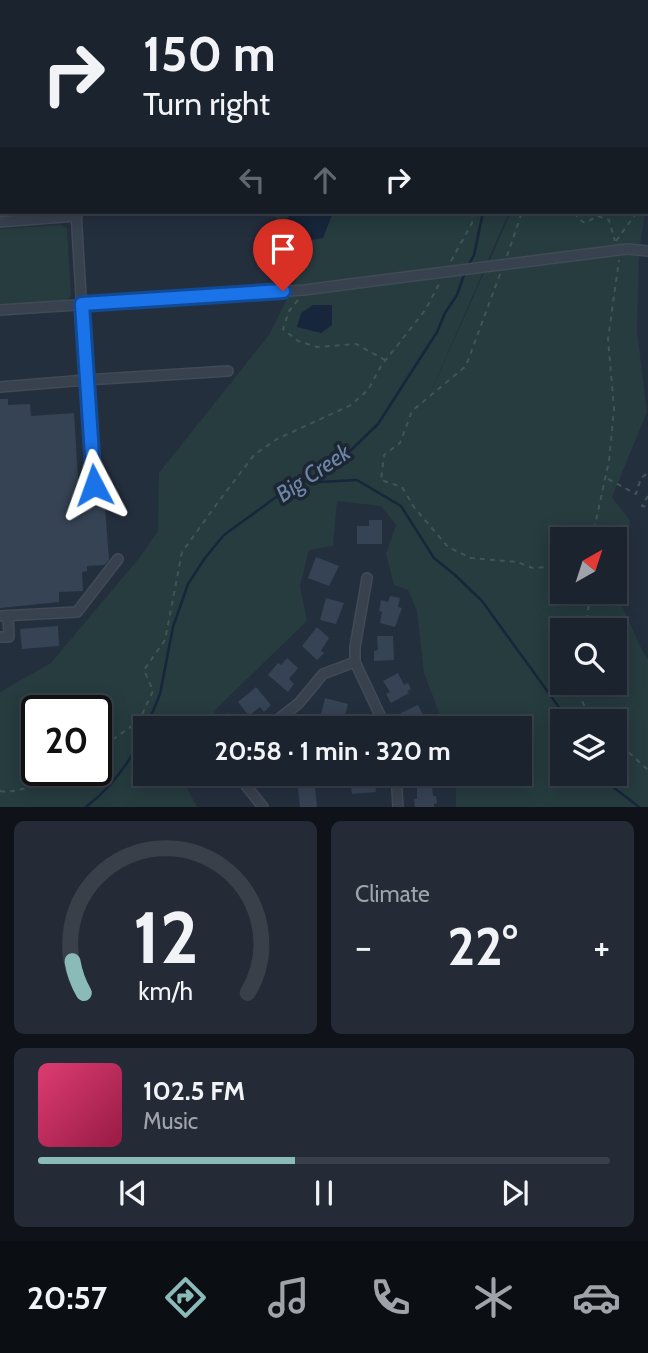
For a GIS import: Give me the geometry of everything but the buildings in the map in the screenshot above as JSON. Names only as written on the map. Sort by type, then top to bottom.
[{"type":"street","points":[[0,222],[76,214],[94,485]]},
{"type":"street","points":[[0,310],[304,290],[622,250],[648,251]]},
{"type":"street","points":[[0,387],[228,371]]},
{"type":"street","points":[[0,637],[9,637],[4,616],[77,612],[118,559]]},
{"type":"street","points":[[368,578],[355,647],[355,662],[380,716]]},
{"type":"street","points":[[282,716],[299,703],[323,674],[355,662]]},
{"type":"street","points":[[246,786],[263,807]]},
{"type":"street","points":[[397,786],[398,807]]},
{"type":"path","points":[[452,260],[472,223],[473,214]]},
{"type":"path","points":[[505,263],[521,214]]},
{"type":"path","points":[[576,214],[577,219],[585,223],[598,216],[609,220],[615,242],[636,214]]},
{"type":"path","points":[[595,527],[606,477],[614,409],[608,339],[622,250]]},
{"type":"path","points":[[112,740],[139,721],[153,691],[144,670],[165,640],[183,552],[219,501],[254,455],[277,439],[351,405],[368,390],[385,360],[426,309],[445,272]]},
{"type":"path","points":[[500,276],[466,366],[412,411],[400,443],[384,455],[381,480],[402,487],[414,507],[447,547],[471,558],[517,562],[533,568],[550,567]]},
{"type":"path","points":[[304,290],[289,310],[283,329],[298,341],[317,347],[356,344],[385,360]]},
{"type":"path","points":[[606,477],[636,494],[641,478],[648,473]]},
{"type":"path","points":[[648,496],[642,506],[648,507]]},
{"type":"path","points":[[627,750],[648,769]]},
{"type":"path","points":[[0,791],[36,786]]},
{"type":"green space","points":[[272,214],[292,214],[288,218],[323,237],[332,214],[508,214],[423,410],[510,214],[645,214],[639,252],[637,331],[647,412],[612,497],[630,521],[627,541],[627,527],[550,527],[550,604],[621,604],[648,659],[648,807],[456,807],[456,786],[532,786],[532,716],[440,716],[424,673],[417,611],[408,590],[394,585],[386,554],[396,525],[381,506],[337,501],[333,546],[309,550],[300,586],[307,621],[216,709],[213,716],[133,716],[133,786],[186,786],[197,807],[0,807],[0,692],[51,663],[140,557],[158,531],[159,473],[269,335],[310,251]]},
{"type":"green space","points":[[60,225],[67,228],[71,295],[67,301],[0,306],[0,229]]},
{"type":"water","points":[[292,214],[332,214],[323,238],[311,240],[292,227],[287,218]]},
{"type":"water","points":[[313,305],[332,305],[332,325],[321,333],[297,327],[301,313]]},
{"type":"waterway","name":"Big Creek","points":[[468,266],[474,255],[483,214]]},
{"type":"waterway","name":"Big Creek","points":[[151,716],[160,694],[173,627],[188,584],[205,558],[224,535],[294,484],[311,479],[328,464],[348,453],[378,424],[437,332],[457,295],[465,272]]},
{"type":"waterway","points":[[312,480],[357,480],[401,506],[434,558],[482,601],[560,709]]},
{"type":"waterway","name":"Big Creek","points":[[86,807],[121,772],[133,753]]},
{"type":"waterway","points":[[612,786],[639,807]]},
{"type":"route","points":[[94,485],[82,304],[283,291]]}]
